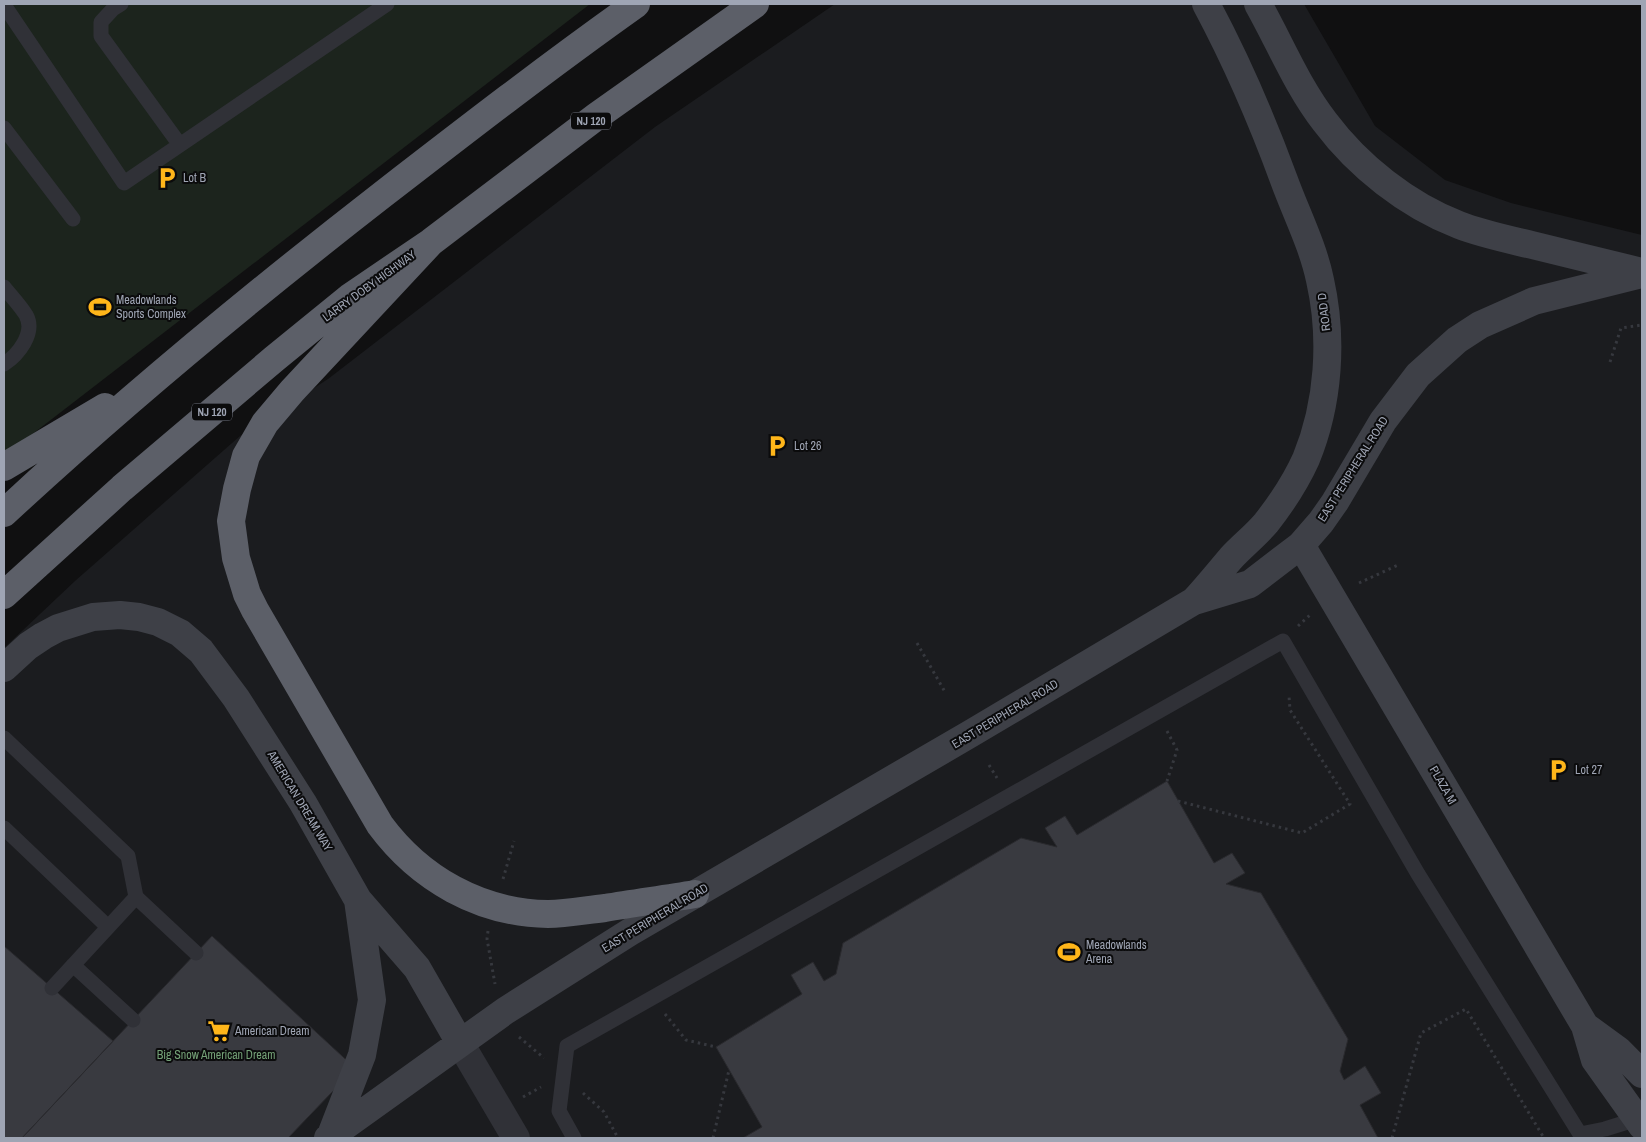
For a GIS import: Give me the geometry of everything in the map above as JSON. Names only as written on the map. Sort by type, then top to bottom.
[{"type":"highway","points":[[600,30],[625,4]]},
{"type":"highway","points":[[4,513],[168,369],[324,241],[481,118],[636,4]]},
{"type":"highway","name":"LARRY DOBY HIGHWAY","points":[[4,595],[122,488],[350,297],[431,242],[597,116],[754,4]]},
{"type":"highway","points":[[431,242],[277,408],[254,441],[241,472],[233,505],[232,521],[236,558],[247,594],[265,629],[380,825],[403,853],[430,876],[461,895],[513,911],[528,913],[566,913],[695,894]]},
{"type":"highway","points":[[4,467],[168,369]]},
{"type":"street","name":"ROAD D","points":[[1194,601],[1232,557],[1265,523],[1293,483],[1305,460],[1313,438],[1320,411],[1327,360],[1325,306],[1320,278],[1309,245],[1276,157],[1242,76],[1206,4]]},
{"type":"street","points":[[1258,4],[1297,80],[1326,123],[1361,161],[1402,194],[1458,225],[1642,273]]},
{"type":"street","name":"EAST PERIPHERAL ROAD","points":[[330,1137],[460,1043],[572,967],[1194,601],[1250,584],[1301,545],[1321,522],[1397,401],[1418,375],[1457,340],[1480,325],[1534,300],[1562,295],[1642,273]]},
{"type":"street","name":"PLAZA M","points":[[1301,545],[1585,1026],[1595,1060],[1640,1123]]},
{"type":"street","name":"AMERICAN DREAM WAY","points":[[4,668],[28,646],[43,636],[58,628],[92,617],[120,615],[140,617],[158,622],[180,633],[200,651],[236,698],[303,803],[358,900],[417,968],[516,1138]]},
{"type":"street","points":[[330,1137],[362,1054],[372,1000],[358,900]]},
{"type":"street","name":"PLAZA M","points":[[1585,1026],[1630,1054],[1642,1074]]},
{"type":"lane","points":[[121,4],[113,9],[101,22],[101,36],[180,144]]},
{"type":"lane","points":[[4,5],[124,183],[387,4]]},
{"type":"lane","points":[[4,128],[73,219]]},
{"type":"lane","points":[[4,287],[27,317],[29,332],[23,345],[4,364]]},
{"type":"lane","points":[[574,1138],[559,1111],[567,1046],[1283,640],[1418,874],[1577,1136],[1640,1123]]},
{"type":"lane","points":[[4,738],[128,856],[136,898],[196,953]]},
{"type":"lane","points":[[4,828],[108,927]]},
{"type":"lane","points":[[52,988],[136,898]]},
{"type":"lane","points":[[73,965],[133,1020]]},
{"type":"path","points":[[1610,362],[1620,328],[1642,325]]},
{"type":"path","points":[[1359,583],[1398,565]]},
{"type":"path","points":[[1283,640],[1316,609]]},
{"type":"path","points":[[917,644],[945,692]]},
{"type":"path","points":[[1178,801],[1302,833],[1350,804],[1290,710],[1288,690]]},
{"type":"path","points":[[1167,781],[1177,750]]},
{"type":"path","points":[[502,883],[514,841]]},
{"type":"path","points":[[488,930],[487,939],[495,987]]},
{"type":"path","points":[[652,998],[686,1040],[716,1048]]},
{"type":"path","points":[[1392,1138],[1421,1033],[1466,1009],[1544,1138]]},
{"type":"path","points":[[519,1037],[563,1075]]},
{"type":"path","points":[[713,1138],[729,1070]]},
{"type":"shaded area","name":"Meadowlands Sports Complex","points":[[4,4],[590,4],[4,456]]},
{"type":"shaded area","points":[[835,4],[1304,4],[1375,126],[1445,180],[1511,203],[1642,235],[1642,1138],[4,1138],[4,648],[75,581],[240,436],[328,379],[655,127]]},
{"type":"building","name":"Meadowlands Arena","points":[[1167,781],[1214,863],[1232,853],[1245,873],[1226,884],[1261,893],[1348,1039],[1340,1071],[1344,1080],[1365,1066],[1381,1093],[1360,1105],[1378,1138],[743,1138],[762,1127],[716,1047],[802,994],[791,975],[813,962],[824,981],[836,974],[843,943],[1021,838],[1057,847],[1045,828],[1065,816],[1077,835]]},
{"type":"building","name":"Big Snow American Dream","points":[[212,936],[355,1068],[288,1138],[22,1138]]},
{"type":"building","points":[[4,946],[113,1041],[22,1138],[4,1138]]},
{"type":"place","name":"Lot B","points":[[167,178]]},
{"type":"place","name":"Meadowlands Sports Complex","points":[[100,307]]},
{"type":"place","name":"Lot 26","points":[[777,446]]},
{"type":"place","name":"Lot 27","points":[[1558,770]]},
{"type":"place","name":"Meadowlands Arena","points":[[1069,952]]},
{"type":"place","name":"American Dream","points":[[219,1031]]}]
